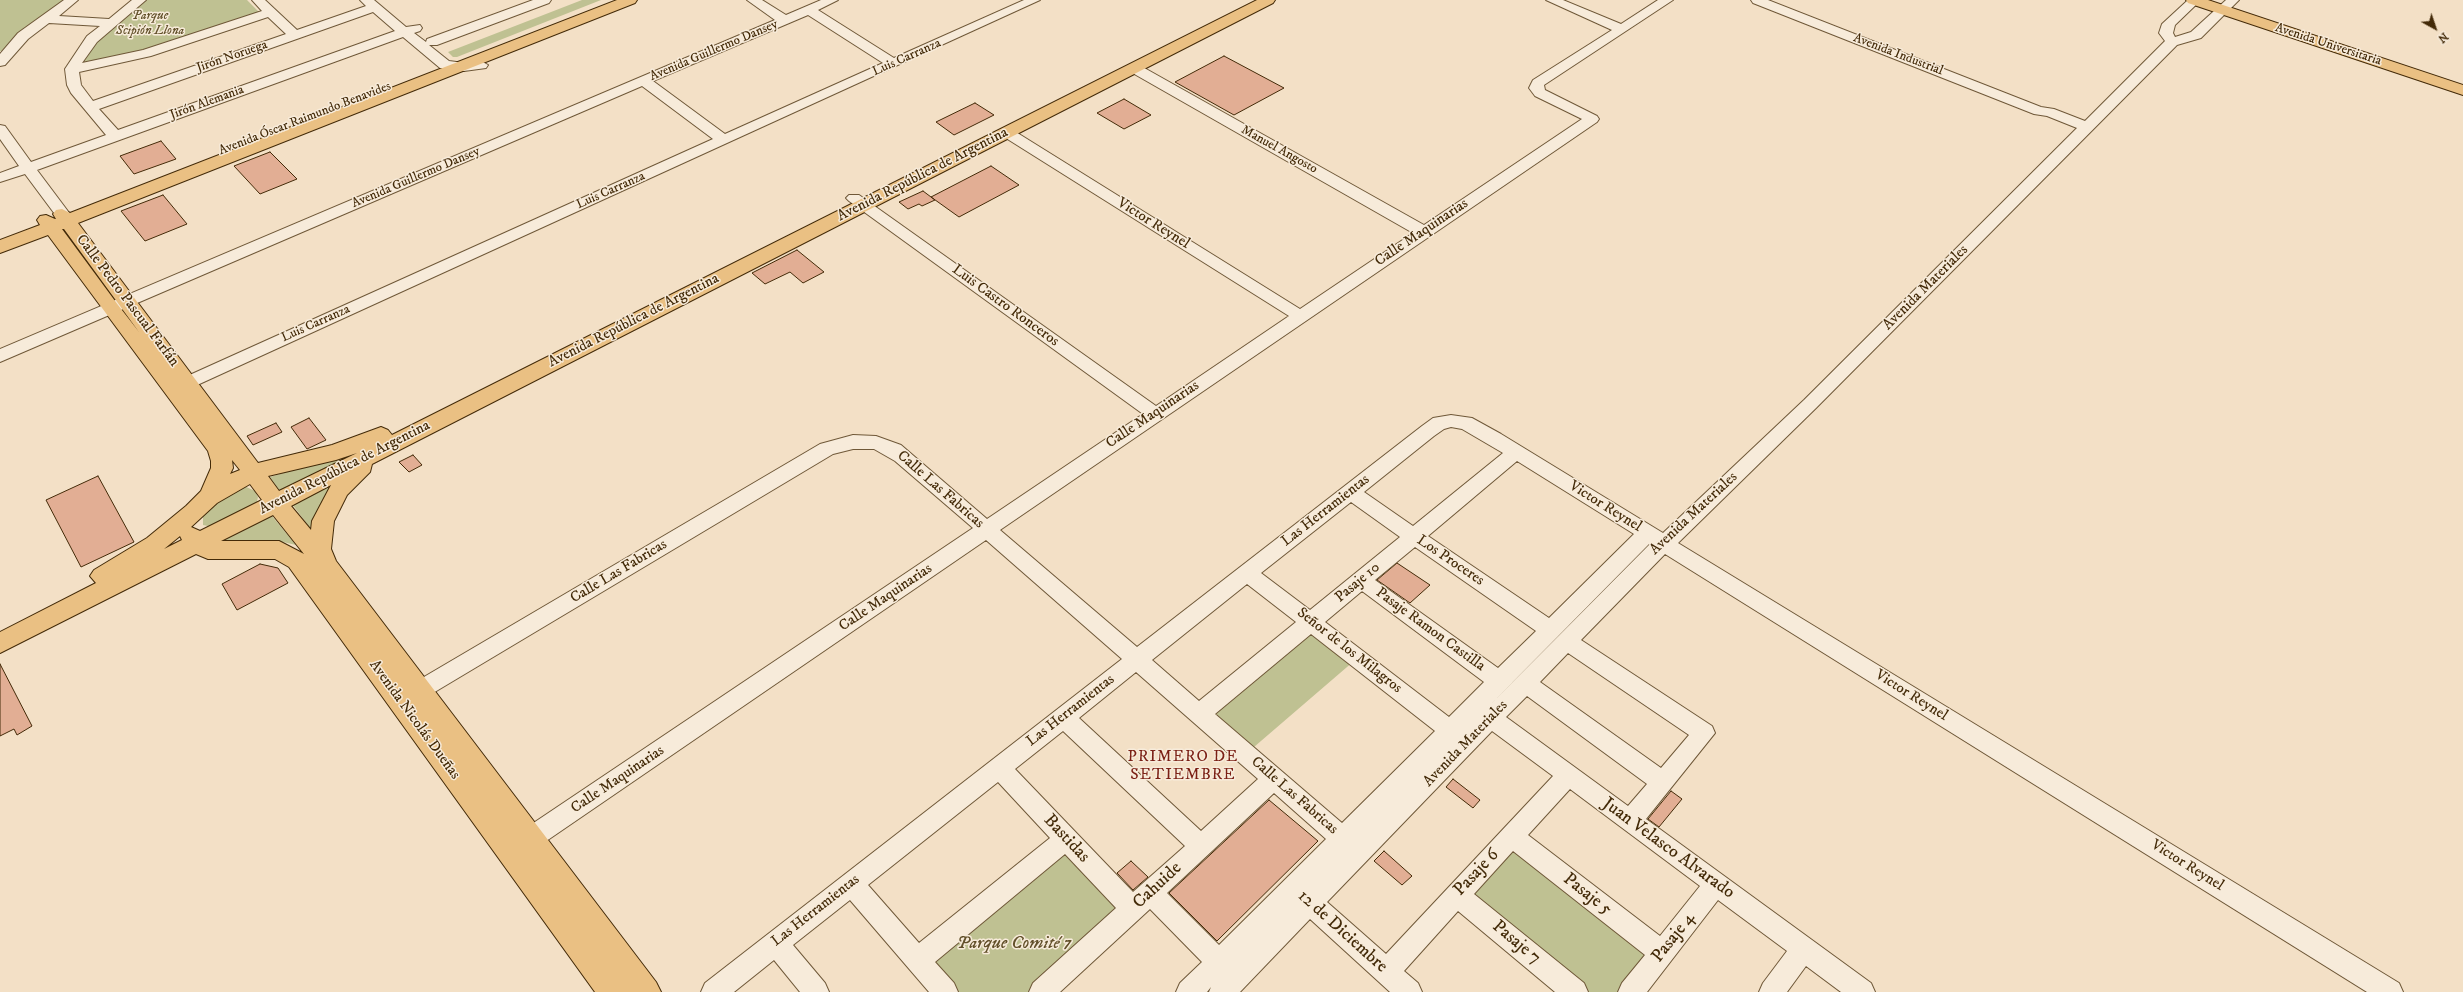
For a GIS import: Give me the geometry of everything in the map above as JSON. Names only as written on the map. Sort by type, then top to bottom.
[{"type":"main road","name":"Avenida Óscar Raimundo Benavides","points":[[0,248],[57,221],[610,0]]},
{"type":"main road","name":"Avenida Óscar Raimundo Benavides","points":[[453,64],[630,0]]},
{"type":"main road","name":"Avenida Óscar Raimundo Benavides","points":[[0,238],[150,195],[647,0]]},
{"type":"main road","name":"Avenida República de Argentina","points":[[0,643],[387,447],[1250,0]]},
{"type":"main road","name":"Avenida República de Argentina","points":[[0,628],[112,570],[155,544],[232,482],[255,472],[323,456],[371,440],[1006,132],[1268,0]]},
{"type":"main road","name":"Avenida Universitaria","points":[[2194,0],[2225,3],[2463,90]]},
{"type":"main road","name":"Avenida Universitaria","points":[[2365,53],[2463,82]]},
{"type":"main road","name":"Calle Pedro Pascual Farfán","points":[[57,221],[119,306],[218,450],[222,461],[222,468],[202,505]]},
{"type":"main road","name":"Calle Pedro Pascual Farfán","points":[[119,306],[189,382],[255,472]]},
{"type":"main road","points":[[325,564],[320,549],[320,535],[329,506],[353,474],[387,447]]},
{"type":"main road","name":"Avenida Nicolás Dueñas","points":[[255,472],[276,503],[325,564],[531,838],[584,932],[612,992]]},
{"type":"main road","points":[[196,544],[190,530],[202,505]]},
{"type":"main road","name":"Avenida Nicolás Dueñas","points":[[196,544],[201,548],[216,552],[264,548],[279,550],[297,561],[584,932],[646,992]]},
{"type":"street","points":[[3,56],[23,36],[72,0]]},
{"type":"street","points":[[115,136],[74,85],[72,69],[83,49],[110,23],[140,0]]},
{"type":"street","points":[[258,0],[295,35]]},
{"type":"street","points":[[432,42],[545,0]]},
{"type":"street","points":[[753,0],[785,20]]},
{"type":"street","name":"Avenida Guillermo Dansey","points":[[0,356],[832,0]]},
{"type":"street","name":"Luis Carranza","points":[[189,382],[1034,0]]},
{"type":"street","points":[[1552,0],[1621,29]]},
{"type":"street","name":"Calle Maquinarias","points":[[531,838],[1592,119],[1548,98],[1536,88],[1544,78],[1667,0]]},
{"type":"street","name":"Avenida Industrial","points":[[1757,0],[2039,111],[2045,116],[2085,129]]},
{"type":"street","points":[[2172,42],[2166,32],[2169,24],[2194,0]]},
{"type":"street","points":[[374,2],[453,64],[481,65]]},
{"type":"street","name":"Jirón Noruega","points":[[90,106],[295,35],[374,2]]},
{"type":"street","name":"Avenida Materiales","points":[[1189,992],[1219,962],[1301,895],[1483,712],[1499,681],[1559,635],[1655,538],[1810,404],[2172,42],[2196,35],[2225,3]]},
{"type":"street","points":[[809,10],[893,64]]},
{"type":"street","points":[[72,69],[146,53],[270,12]]},
{"type":"street","points":[[45,19],[110,23]]},
{"type":"street","points":[[410,30],[432,42],[453,64]]},
{"type":"street","name":"Jirón Alemania","points":[[0,178],[410,30]]},
{"type":"street","name":"Manuel Angosto","points":[[1134,68],[1424,232]]},
{"type":"street","points":[[644,81],[723,140]]},
{"type":"street","name":"Victor Reynel","points":[[1006,132],[1300,316]]},
{"type":"street","name":"Calle Pedro Pascual Farfán","points":[[2,135],[28,168],[57,221]]},
{"type":"street","name":"Luis Castro Ronceros","points":[[859,202],[1155,414]]},
{"type":"street","name":"Victor Reynel","points":[[1428,431],[1439,423],[1452,420],[1466,422],[2390,992]]},
{"type":"street","name":"Las Herramientas","points":[[714,992],[1428,431]]},
{"type":"street","name":"Calle Las Fabricas","points":[[420,690],[815,456],[840,444],[870,442],[894,450],[1342,838]]},
{"type":"street","name":"Pasaje 10","points":[[1199,714],[1516,452]]},
{"type":"street","name":"Los Proceres","points":[[1350,492],[1413,537],[1704,733],[1662,782]]},
{"type":"street","name":"Señor de los Milagros","points":[[1247,573],[1450,730]]},
{"type":"street","name":"Pasaje Ramon Castilla","points":[[1362,580],[1499,681]]},
{"type":"street","name":"Avenida Materiales","points":[[1222,992],[1301,895],[1342,838],[1450,730],[1483,712],[1526,683],[1559,635]]},
{"type":"street","points":[[1526,683],[1662,782],[1630,821]]},
{"type":"street","name":"Juan Velasco Alvarado","points":[[1483,712],[1862,992]]},
{"type":"street","points":[[1063,717],[1201,846]]},
{"type":"street","name":"Bastidas","points":[[1000,767],[1066,839],[1219,962]]},
{"type":"street","name":"Pasaje 6","points":[[1386,972],[1568,775]]},
{"type":"street","name":"Cahuide","points":[[1042,992],[1274,779]]},
{"type":"street","name":"Pasaje 5","points":[[1512,836],[1662,953]]},
{"type":"street","points":[[918,960],[1066,839]]},
{"type":"street","points":[[852,884],[945,992]]},
{"type":"street","name":"Pasaje 4","points":[[1631,992],[1716,884]]},
{"type":"street","name":"12 de Diciembre","points":[[1301,895],[1409,992]]},
{"type":"street","name":"Pasaje 7","points":[[1457,895],[1575,992]]},
{"type":"street","points":[[776,943],[816,992]]},
{"type":"street","points":[[1772,992],[1803,949]]},
{"type":"green space","points":[[0,0],[65,0],[3,51],[0,51]]},
{"type":"green space","name":"Parque Scipión Llona","points":[[143,0],[247,0],[259,12],[130,54],[78,66],[86,49]]},
{"type":"green space","points":[[582,0],[601,0],[457,57],[453,57],[448,52]]},
{"type":"green space","points":[[376,447],[282,494],[270,477],[365,448]]},
{"type":"green space","points":[[354,470],[316,515],[310,528],[292,504]]},
{"type":"green space","points":[[242,485],[255,491],[258,497],[256,506],[218,528],[203,525],[203,515],[209,508]]},
{"type":"green space","points":[[272,516],[296,545],[283,542],[213,546]]},
{"type":"green space","points":[[1311,627],[1354,661],[1254,747],[1210,709]]},
{"type":"green space","points":[[1512,841],[1657,953],[1626,992],[1578,992],[1463,895]]},
{"type":"green space","name":"Parque Comité 7","points":[[1063,847],[1122,906],[1029,992],[942,992],[918,965]]},
{"type":"building","points":[[1224,56],[1284,88],[1234,115],[1175,82]]},
{"type":"building","points":[[1124,99],[1151,115],[1124,129],[1097,113]]},
{"type":"building","points":[[975,103],[994,115],[954,135],[936,122]]},
{"type":"building","points":[[161,141],[176,159],[134,174],[120,156]]},
{"type":"building","points":[[270,152],[297,179],[260,194],[234,166]]},
{"type":"building","points":[[991,166],[1019,185],[959,217],[931,197]]},
{"type":"building","points":[[923,191],[935,200],[922,206],[919,204],[908,209],[899,202]]},
{"type":"building","points":[[163,195],[187,224],[145,241],[121,211]]},
{"type":"building","points":[[797,250],[824,272],[803,283],[790,272],[765,284],[752,273]]},
{"type":"building","points":[[309,418],[326,440],[307,449],[291,427]]},
{"type":"building","points":[[276,423],[282,432],[253,445],[247,436]]},
{"type":"building","points":[[413,455],[422,465],[409,472],[399,462]]},
{"type":"building","points":[[98,476],[134,542],[81,567],[46,500]]},
{"type":"building","points":[[1397,563],[1430,585],[1410,603],[1377,580]]},
{"type":"building","points":[[260,564],[278,568],[288,583],[237,610],[222,584]]},
{"type":"building","points":[[0,664],[32,726],[17,735],[14,729],[0,736]]},
{"type":"building","points":[[1453,779],[1480,800],[1473,808],[1446,787]]},
{"type":"building","points":[[1671,791],[1682,799],[1659,827],[1648,819]]},
{"type":"building","points":[[1269,800],[1318,841],[1217,941],[1169,893]]},
{"type":"building","points":[[1384,851],[1412,876],[1402,885],[1374,861]]},
{"type":"building","points":[[1131,861],[1148,877],[1133,890],[1117,873]]},
{"type":"district","name":"PRIMERO DE SETIEMBRE","points":[[1183,767]]}]
